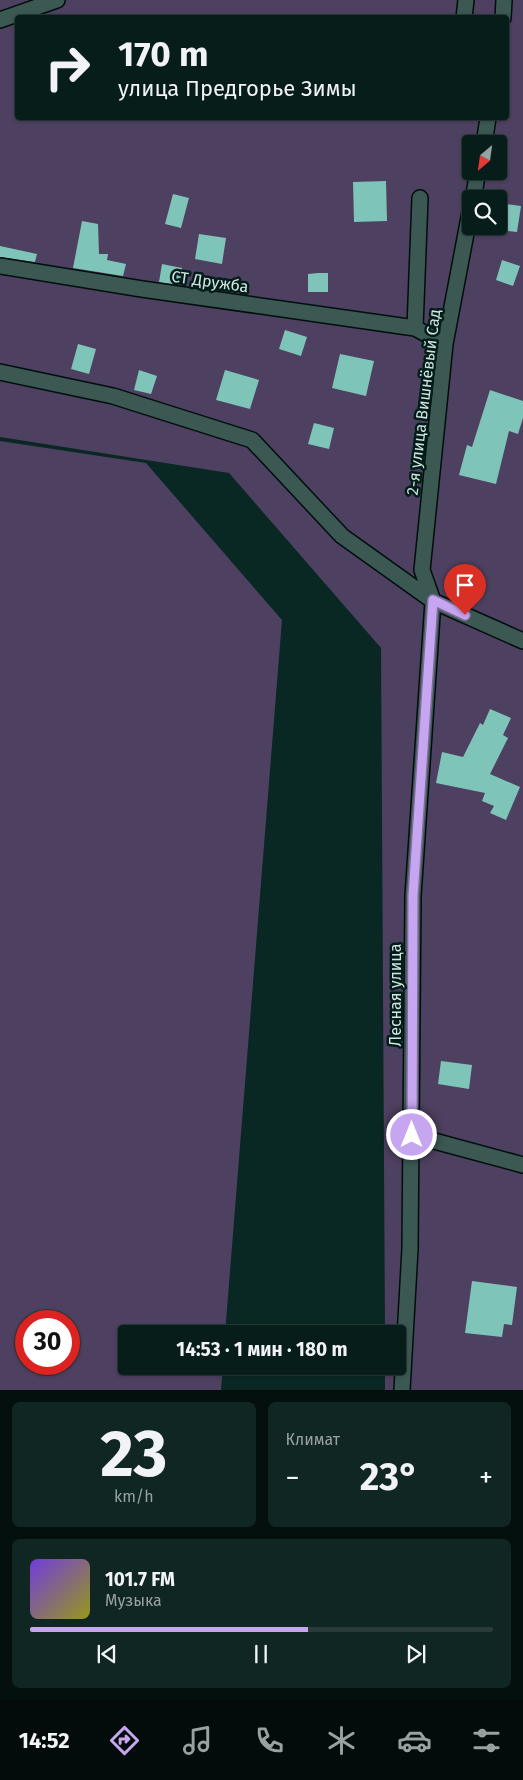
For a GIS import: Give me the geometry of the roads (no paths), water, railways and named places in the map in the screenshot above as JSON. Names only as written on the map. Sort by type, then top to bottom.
[{"type":"street","points":[[0,20],[57,0]]},
{"type":"street","points":[[464,15],[466,0]]},
{"type":"street","points":[[503,15],[504,0]]},
{"type":"street","points":[[485,135],[488,120]]},
{"type":"street","points":[[414,328],[420,198]]},
{"type":"street","name":"2-я улица Вишнёвый Сад","points":[[433,600],[422,570],[445,344],[466,235]]},
{"type":"street","name":"СТ Дружба","points":[[0,266],[414,328],[445,344]]},
{"type":"street","points":[[0,372],[113,396],[252,440],[342,536],[433,600],[523,641]]},
{"type":"street","name":"Лесная улица","points":[[402,1390],[410,1250],[413,896],[433,600]]},
{"type":"street","points":[[412,1135],[523,1165]]}]
